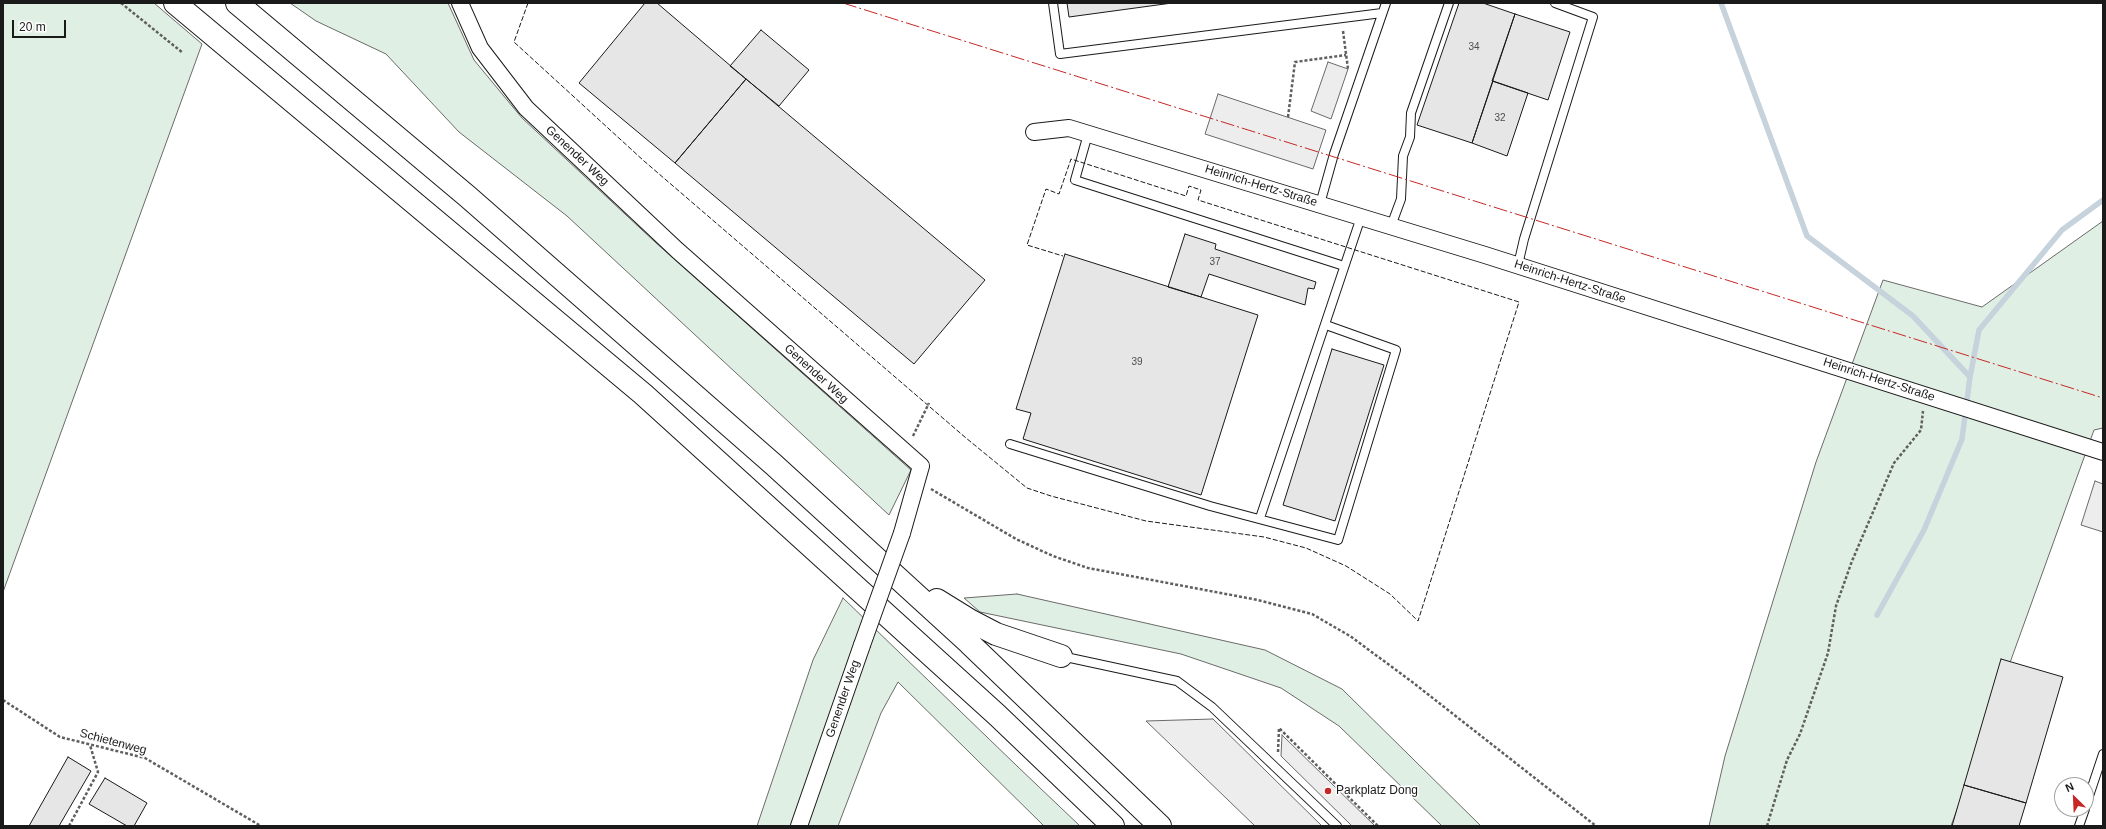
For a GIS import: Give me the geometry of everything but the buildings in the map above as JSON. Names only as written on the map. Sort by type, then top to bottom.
[{"type":"highway","points":[[176,3],[643,394],[997,715],[1113,826]]},
{"type":"highway","points":[[237,3],[408,144],[621,329],[969,643],[1160,826]]},
{"type":"highway","points":[[891,572],[970,621],[996,634],[1061,656]]},
{"type":"street","name":"Genender Weg","points":[[460,3],[480,48],[526,108],[677,250],[921,466],[902,533],[799,826]]},
{"type":"street","name":"Heinrich-Hertz-Straße","points":[[1034,132],[1069,128],[1518,265],[2103,452]]},
{"type":"lane","points":[[1053,3],[1060,54],[1382,13]]},
{"type":"lane","points":[[1320,204],[1334,154],[1386,3]]},
{"type":"lane","points":[[1391,226],[1401,199],[1403,156],[1410,137],[1411,113],[1450,3]]},
{"type":"lane","points":[[1518,265],[1524,239],[1593,17],[1555,3]]},
{"type":"lane","points":[[1088,134],[1076,180],[1344,266]]},
{"type":"lane","points":[[1260,518],[1361,217]]},
{"type":"lane","points":[[1010,444],[1210,506],[1260,518],[1338,540],[1396,350],[1326,325]]},
{"type":"lane","points":[[1061,656],[1177,681],[1212,707],[1337,826]]},
{"type":"lane","points":[[2094,782],[2103,754]]},
{"type":"path","points":[[121,3],[183,53]]},
{"type":"path","points":[[1341,19],[1348,68]]},
{"type":"path","points":[[1288,117],[1295,62],[1346,55]]},
{"type":"path","points":[[1767,826],[1787,760],[1800,734],[1828,654],[1836,606],[1852,561],[1894,463],[1921,430],[1923,411],[1936,398]]},
{"type":"path","points":[[905,452],[929,403]]},
{"type":"path","points":[[917,481],[1016,539],[1053,556],[1081,565],[1175,586],[1258,600],[1312,614],[1350,636],[1411,681],[1596,826]]},
{"type":"path","name":"Schietenweg","points":[[3,700],[60,737],[145,758],[261,826]]},
{"type":"path","points":[[1271,763],[1278,753],[1279,728],[1378,826]]},
{"type":"path","points":[[69,826],[98,772],[90,744]]},
{"type":"green space","points":[[3,3],[154,3],[202,44],[3,592]]},
{"type":"green space","points":[[290,3],[448,3],[474,60],[522,118],[655,242],[911,470],[889,515],[567,216],[459,132],[386,54],[316,21]]},
{"type":"green space","points":[[2103,221],[2103,428],[2094,430],[1951,826],[1709,826],[1725,756],[1816,462],[1883,280],[1982,307]]},
{"type":"green space","points":[[1017,594],[1265,650],[1342,689],[1481,826],[1442,826],[1339,726],[1281,688],[1181,654],[980,612],[964,598]]},
{"type":"green space","points":[[843,598],[1080,826],[1044,826],[898,682],[881,713],[838,826],[757,826],[813,660]]},
{"type":"shaded area","points":[[1328,62],[1348,69],[1331,119],[1311,111]]},
{"type":"shaded area","points":[[1218,94],[1326,130],[1313,169],[1205,134]]},
{"type":"shaded area","points":[[2095,481],[2103,484],[2103,532],[2081,525]]},
{"type":"shaded area","points":[[1213,719],[1322,826],[1255,826],[1146,721]]},
{"type":"shaded area","name":"Parkplatz Dong","points":[[1282,735],[1375,826],[1352,826],[1281,756]]},
{"type":"waterway","points":[[1721,3],[1807,236],[1913,316],[1970,377]]},
{"type":"waterway","points":[[1877,615],[1924,530],[1962,439],[1970,377],[1979,330],[2062,230],[2103,200]]},
{"type":"fence","points":[[528,3],[514,42],[644,161],[966,438],[1027,488],[1051,496],[1146,521],[1264,537],[1306,548],[1346,566],[1390,594],[1418,621],[1519,302],[1198,200],[1201,190],[1189,186],[1186,196],[1071,159],[1059,194],[1046,189],[1027,245],[1063,256]]},
{"type":"power","points":[[843,3],[2103,398]]},
{"type":"place","name":"Parkplatz Dong","points":[[1328,791]]}]
